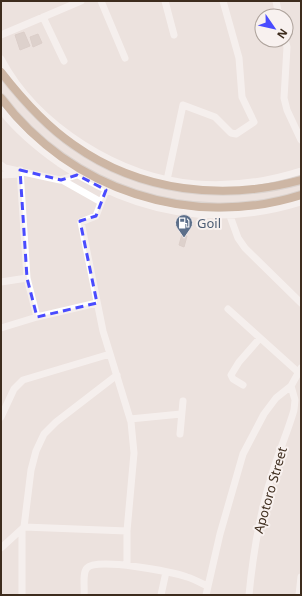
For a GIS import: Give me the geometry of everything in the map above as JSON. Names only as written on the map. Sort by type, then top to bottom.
[{"type":"main road","points":[[1,72],[42,119],[73,145],[96,159],[134,176],[166,184],[206,191],[258,190],[301,180]]},
{"type":"main road","points":[[1,98],[26,127],[47,146],[77,167],[106,184],[141,197],[189,206],[223,207],[250,206],[285,200],[301,195]]},
{"type":"street","points":[[1,35],[81,1]]},
{"type":"street","points":[[101,1],[124,58]]},
{"type":"street","points":[[165,1],[174,35]]},
{"type":"street","points":[[167,180],[183,105],[214,117],[231,133],[236,134],[254,122],[242,97],[239,58],[223,1]]},
{"type":"street","points":[[43,17],[64,61]]},
{"type":"street","points":[[287,48],[284,98],[287,110],[301,140]]},
{"type":"street","points":[[1,59],[16,83],[39,109],[68,136],[114,162],[167,180],[196,184],[231,185],[259,182],[301,171]]},
{"type":"street","points":[[1,110],[29,140],[77,175],[121,197],[156,208],[196,215],[230,216],[264,211],[301,202]]},
{"type":"street","points":[[1,165],[5,168],[20,172],[62,180],[101,202]]},
{"type":"street","points":[[1,174],[20,172]]},
{"type":"street","points":[[20,172],[27,278],[37,317]]},
{"type":"street","points":[[62,180],[77,175]]},
{"type":"street","points":[[106,190],[96,216],[81,222],[97,304],[110,354],[130,419],[134,453],[127,531],[127,565]]},
{"type":"street","points":[[230,216],[238,238],[245,248],[301,303]]},
{"type":"street","points":[[1,282],[27,278]]},
{"type":"street","points":[[1,328],[37,317],[97,304]]},
{"type":"street","points":[[206,595],[224,520],[246,447],[256,427],[271,404],[283,391],[291,386],[300,370],[260,338],[228,309]]},
{"type":"street","points":[[243,385],[233,379],[231,375],[238,362],[260,338]]},
{"type":"street","points":[[1,416],[14,389],[23,380],[110,354]]},
{"type":"street","points":[[22,595],[23,528],[36,451],[44,434],[56,422],[117,375]]},
{"type":"street","name":"Apotoro Street","points":[[249,595],[264,503],[294,410],[295,400],[291,386]]},
{"type":"street","points":[[180,434],[183,401]]},
{"type":"street","points":[[130,419],[181,414]]},
{"type":"street","points":[[1,548],[23,528],[127,531]]},
{"type":"street","points":[[84,595],[84,575],[87,568],[96,564],[127,565],[166,572],[188,577],[207,586]]},
{"type":"street","points":[[161,595],[166,572]]},
{"type":"street","points":[[299,595],[301,577]]},
{"type":"highlighted area","points":[[20,170],[61,180],[77,175],[106,190],[96,216],[80,221],[97,303],[37,317],[27,278]]},
{"type":"building","points":[[24,32],[30,46],[20,50],[15,35]]},
{"type":"building","points":[[38,34],[42,43],[33,47],[30,37]]},
{"type":"building","points":[[182,234],[187,236],[184,247],[179,245]]},
{"type":"place","name":"Goil","points":[[184,238]]}]
